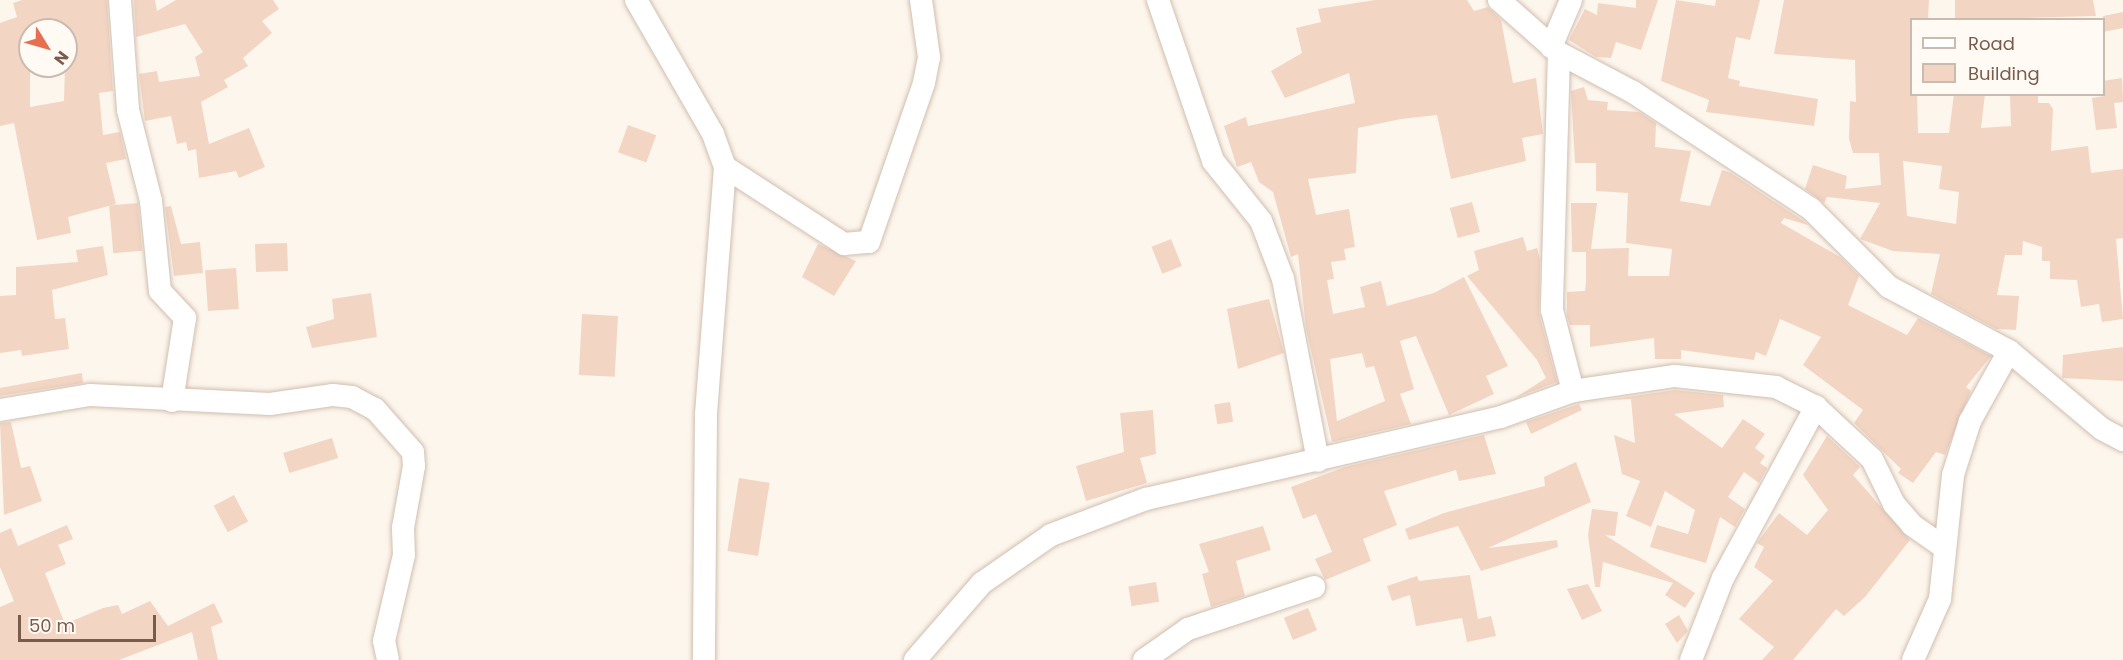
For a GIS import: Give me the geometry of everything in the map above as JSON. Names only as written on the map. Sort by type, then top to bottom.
[{"type":"street","points":[[120,0],[128,110],[151,201],[159,291],[185,318],[172,401]]},
{"type":"street","points":[[636,0],[713,134],[725,167],[706,415],[704,660]]},
{"type":"street","points":[[725,167],[843,244],[868,242],[924,83],[929,57],[921,0]]},
{"type":"street","points":[[1158,0],[1213,161],[1261,221],[1283,279],[1318,461]]},
{"type":"street","points":[[1499,0],[1555,50],[1633,92],[1811,208],[1889,287],[2009,351],[2102,429],[2123,440]]},
{"type":"street","points":[[1570,0],[1555,50],[1552,310],[1573,391]]},
{"type":"street","points":[[1913,660],[1940,599],[1953,475],[1970,421],[2009,351]]},
{"type":"street","points":[[915,660],[982,583],[1051,535],[1146,500],[1501,417],[1573,391],[1675,375],[1743,380],[1776,387],[1816,407],[1872,459],[1894,504],[1912,525],[1945,549]]},
{"type":"street","points":[[0,410],[90,395],[172,401],[270,404],[352,397],[393,425],[413,452],[414,466],[403,528],[404,555],[386,631],[388,660]]},
{"type":"street","points":[[1691,660],[1723,578],[1816,407]]},
{"type":"street","points":[[1144,660],[1188,629],[1314,587]]},
{"type":"building","points":[[22,0],[107,0],[113,91],[99,93],[103,135],[120,132],[126,159],[106,163],[116,204],[68,217],[71,233],[37,240],[14,123],[0,126],[0,23],[17,17],[13,3]]},
{"type":"building","points":[[134,0],[155,0],[157,11],[176,0],[273,0],[279,9],[262,21],[272,33],[243,58],[248,66],[224,80],[228,87],[201,102],[209,144],[249,128],[265,167],[239,178],[236,171],[199,178],[196,149],[188,151],[186,142],[177,144],[171,116],[145,121],[139,74],[157,71],[159,82],[200,76],[195,57],[203,52],[185,24],[136,37]]},
{"type":"building","points":[[1375,0],[1467,0],[1474,11],[1488,7],[1501,20],[1513,83],[1536,78],[1543,134],[1522,138],[1526,161],[1451,179],[1437,115],[1401,119],[1358,128],[1356,173],[1308,179],[1316,215],[1349,209],[1355,247],[1344,249],[1346,260],[1331,262],[1334,279],[1327,280],[1333,314],[1365,307],[1360,287],[1381,281],[1387,306],[1434,293],[1464,277],[1508,366],[1486,376],[1494,394],[1449,415],[1416,336],[1400,341],[1414,389],[1400,394],[1411,424],[1332,442],[1306,328],[1298,254],[1291,257],[1273,192],[1259,182],[1251,162],[1237,167],[1224,126],[1246,117],[1248,126],[1355,103],[1349,73],[1285,98],[1271,71],[1302,53],[1296,28],[1321,22],[1318,9]],"holes":[[[1362,353],[1366,368],[1374,366],[1385,401],[1337,421],[1330,359]]]},
{"type":"building","points":[[1636,0],[1658,0],[1641,50],[1616,42],[1611,58],[1596,57],[1569,40],[1585,9],[1597,15],[1598,3],[1636,8]]},
{"type":"building","points":[[1676,0],[1715,6],[1716,0],[1760,0],[1750,40],[1736,37],[1728,78],[1740,81],[1739,86],[1818,99],[1814,126],[1706,112],[1709,100],[1661,81]]},
{"type":"building","points":[[1784,0],[1929,0],[1928,18],[1910,18],[1910,96],[1917,96],[1918,133],[1949,133],[1954,96],[1985,96],[1981,128],[2011,126],[2010,96],[2038,96],[2038,103],[2049,103],[2053,109],[2051,151],[2088,146],[2091,173],[2123,169],[2123,238],[2116,239],[2123,319],[2102,322],[2099,304],[2081,307],[2077,280],[2050,279],[2050,261],[2042,261],[2042,247],[2023,241],[2022,255],[2005,255],[1997,295],[2019,296],[2016,330],[1996,329],[1931,294],[1940,254],[1893,251],[1860,239],[1880,203],[1827,197],[1824,203],[1805,189],[1813,165],[1847,176],[1845,189],[1881,185],[1879,153],[1853,153],[1849,139],[1850,101],[1856,102],[1855,60],[1774,54]],"holes":[[[1903,161],[1942,166],[1939,189],[1959,192],[1956,224],[1907,216]]]},
{"type":"building","points":[[1955,0],[2093,0],[2096,16],[2026,18],[1955,18]]},
{"type":"building","points":[[2123,12],[2123,28],[2105,32],[2103,16]]},
{"type":"building","points":[[2122,78],[2123,102],[2114,103],[2117,128],[2096,130],[2092,98],[2105,96],[2105,81]]},
{"type":"building","points":[[1584,87],[1588,100],[1608,102],[1607,110],[1639,112],[1656,123],[1655,147],[1691,151],[1680,201],[1710,206],[1722,170],[1731,173],[1802,220],[1808,225],[1784,218],[1781,223],[1840,257],[1859,276],[1848,305],[1907,335],[1918,318],[1991,356],[1966,387],[1971,391],[1945,455],[1936,452],[1913,483],[1898,473],[1901,469],[1854,423],[1863,410],[1803,365],[1821,337],[1780,319],[1766,356],[1756,352],[1754,360],[1681,350],[1681,359],[1655,359],[1654,338],[1590,347],[1590,325],[1570,325],[1567,316],[1567,292],[1585,291],[1586,281],[1586,252],[1572,252],[1571,203],[1597,203],[1591,249],[1629,248],[1628,276],[1669,276],[1672,249],[1626,243],[1628,193],[1596,191],[1596,163],[1575,163],[1571,91]]},
{"type":"building","points":[[628,125],[656,135],[646,163],[618,152]]},
{"type":"building","points":[[1472,202],[1480,232],[1458,238],[1450,208]]},
{"type":"building","points":[[138,203],[142,251],[113,253],[109,206]]},
{"type":"building","points":[[171,206],[181,244],[200,242],[203,273],[174,276],[165,207]]},
{"type":"building","points":[[1523,237],[1527,251],[1537,248],[1540,259],[1539,313],[1557,382],[1515,398],[1546,378],[1537,360],[1467,276],[1479,270],[1474,251]]},
{"type":"building","points":[[1171,239],[1182,266],[1162,274],[1152,247]]},
{"type":"building","points":[[287,243],[288,271],[256,272],[255,244]]},
{"type":"building","points":[[818,244],[856,261],[834,296],[802,277]]},
{"type":"building","points":[[103,246],[108,275],[52,290],[55,319],[65,318],[69,349],[22,356],[21,350],[0,353],[0,296],[16,295],[16,267],[78,262],[76,250]]},
{"type":"building","points":[[236,268],[239,309],[208,311],[205,270]]},
{"type":"building","points":[[371,293],[377,337],[312,348],[306,327],[334,319],[332,299]]},
{"type":"building","points":[[1269,299],[1284,353],[1238,369],[1227,309]]},
{"type":"building","points":[[582,314],[618,316],[615,377],[579,375]]},
{"type":"building","points":[[2123,347],[2123,381],[2062,378],[2063,355]]},
{"type":"building","points":[[82,373],[83,383],[0,396],[0,388]]},
{"type":"building","points":[[1675,390],[1723,395],[1724,407],[1674,414],[1722,448],[1743,419],[1765,434],[1755,448],[1765,456],[1760,463],[1767,468],[1759,483],[1744,472],[1728,497],[1745,509],[1735,527],[1720,517],[1706,563],[1650,547],[1657,525],[1688,534],[1695,510],[1665,491],[1651,527],[1626,516],[1640,481],[1622,474],[1614,435],[1635,443],[1631,399],[1607,400]]},
{"type":"building","points":[[1230,402],[1233,422],[1217,424],[1214,405]]},
{"type":"building","points":[[1579,404],[1582,410],[1531,434],[1526,422]]},
{"type":"building","points":[[1153,410],[1156,454],[1140,458],[1147,483],[1086,501],[1076,466],[1124,452],[1120,413]]},
{"type":"building","points":[[11,422],[21,468],[30,466],[42,501],[4,515],[0,423]]},
{"type":"building","points":[[1484,435],[1496,474],[1459,481],[1456,470],[1384,491],[1397,525],[1363,539],[1371,561],[1325,580],[1315,559],[1332,552],[1316,514],[1303,519],[1291,487],[1345,467]]},
{"type":"building","points":[[1827,436],[1860,467],[1853,475],[1910,540],[1865,597],[1844,616],[1836,609],[1793,660],[1762,660],[1774,647],[1739,619],[1773,581],[1754,567],[1764,547],[1757,543],[1779,513],[1807,535],[1828,510],[1803,475]]},
{"type":"building","points":[[332,438],[338,458],[289,473],[283,453]]},
{"type":"building","points":[[1576,462],[1591,502],[1488,548],[1557,540],[1558,547],[1481,571],[1458,526],[1409,540],[1405,529],[1444,513],[1545,486],[1544,477]]},
{"type":"building","points":[[739,478],[770,483],[758,556],[727,551]]},
{"type":"building","points":[[234,495],[248,521],[228,532],[214,506]]},
{"type":"building","points":[[1592,509],[1618,512],[1615,536],[1605,535],[1695,593],[1685,608],[1665,595],[1673,583],[1603,562],[1600,587],[1595,587],[1588,535]]},
{"type":"building","points":[[67,525],[73,539],[58,545],[66,564],[45,573],[65,624],[103,608],[118,605],[122,614],[150,601],[168,626],[214,603],[223,622],[211,627],[218,660],[198,660],[192,632],[119,660],[0,660],[0,607],[14,601],[0,567],[0,533],[11,528],[18,546]]},
{"type":"building","points":[[1263,526],[1271,550],[1236,561],[1245,596],[1211,607],[1202,574],[1209,572],[1199,544]]},
{"type":"building","points":[[1470,575],[1478,619],[1491,616],[1496,636],[1467,642],[1462,618],[1416,626],[1410,595],[1392,601],[1387,586],[1417,576],[1419,581]]},
{"type":"building","points":[[1156,582],[1159,602],[1131,606],[1128,586]]},
{"type":"building","points":[[1588,584],[1602,611],[1582,620],[1567,589]]},
{"type":"building","points":[[1308,608],[1317,630],[1293,640],[1284,618]]},
{"type":"building","points":[[1679,615],[1688,631],[1677,643],[1665,624]]}]
